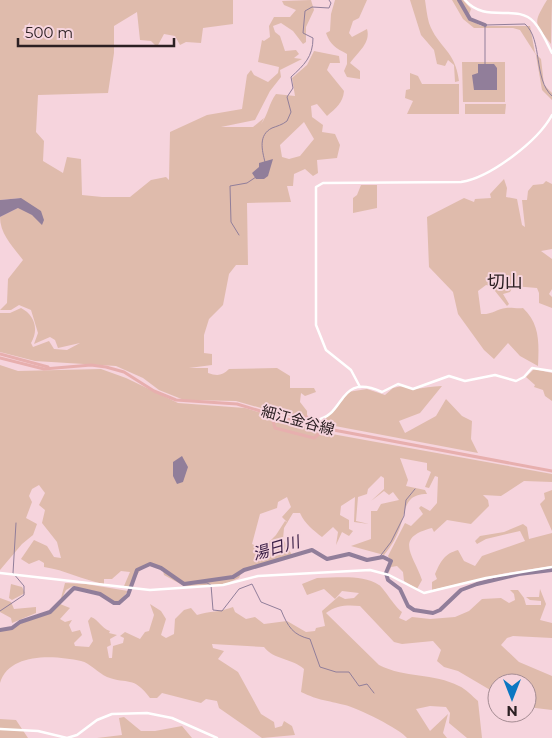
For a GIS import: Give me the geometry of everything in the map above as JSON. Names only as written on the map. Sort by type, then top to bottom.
[{"type":"main road","name":"細江金谷線","points":[[0,356],[57,368],[91,365],[106,367],[124,372],[154,391],[176,400],[237,404],[320,430],[326,429],[420,446],[552,472]]},
{"type":"main road","points":[[276,412],[282,409],[302,419],[307,417]]},
{"type":"main road","points":[[273,421],[275,428],[314,438],[320,430],[316,420],[314,424],[307,425]]},
{"type":"street","points":[[465,0],[475,10],[515,14],[530,19],[542,33],[552,53]]},
{"type":"street","points":[[360,387],[351,370],[326,350],[316,326],[316,187],[323,183],[461,182],[476,179],[540,133],[552,116]]},
{"type":"street","points":[[316,420],[326,415],[337,405],[347,391],[360,387],[371,386],[382,392],[398,384],[413,389],[449,376],[465,381],[495,375],[512,381],[524,377],[532,368],[552,372]]},
{"type":"street","points":[[0,573],[140,590],[223,585],[258,576],[356,570],[377,572],[400,580],[418,591],[431,592],[486,578],[552,567]]},
{"type":"street","points":[[0,729],[38,731],[67,738],[78,735],[97,720],[112,714],[147,713],[172,718],[217,738]]},
{"type":"shaded area","points":[[0,0],[233,0],[233,24],[203,28],[201,43],[186,42],[180,45],[175,36],[164,34],[157,47],[151,41],[140,40],[137,12],[114,26],[114,53],[108,93],[38,95],[36,132],[44,141],[43,161],[63,173],[67,157],[81,159],[82,195],[130,197],[151,180],[166,177],[169,180],[170,132],[207,115],[242,109],[247,75],[251,70],[254,75],[268,82],[278,73],[279,67],[258,62],[262,40],[264,41],[270,37],[269,26],[274,17],[290,17],[296,10],[284,5],[282,1],[311,0],[314,10],[306,27],[306,42],[303,44],[293,31],[281,23],[273,26],[275,32],[280,36],[285,51],[296,50],[299,54],[294,58],[302,59],[280,70],[281,77],[270,91],[255,120],[221,127],[253,127],[264,118],[261,124],[265,117],[272,101],[276,94],[295,96],[292,78],[307,65],[314,51],[339,56],[340,63],[330,63],[327,70],[344,91],[341,102],[327,116],[317,104],[311,106],[312,117],[323,125],[322,132],[335,134],[340,145],[337,158],[317,160],[318,173],[313,176],[305,169],[294,174],[293,186],[287,186],[291,202],[247,203],[248,265],[236,265],[229,274],[223,305],[209,319],[204,335],[204,353],[212,354],[212,365],[189,368],[208,368],[208,373],[217,375],[229,369],[277,368],[290,376],[290,388],[314,388],[316,392],[305,396],[301,393],[300,402],[307,411],[307,421],[236,401],[184,400],[159,390],[143,378],[116,366],[35,361],[0,352],[0,313],[10,313],[21,308],[30,315],[34,323],[35,333],[31,343],[33,347],[49,341],[54,349],[67,350],[80,343],[58,348],[55,340],[50,337],[34,344],[38,333],[31,310],[19,305],[11,310],[0,310],[7,303],[8,279],[23,260],[5,235],[0,217],[18,208],[21,198],[0,200]],"holes":[[[304,122],[314,139],[300,156],[289,159],[282,157],[280,145]]]},
{"type":"shaded area","points":[[335,0],[367,0],[359,18],[353,21],[349,33],[352,37],[367,29],[368,34],[365,43],[350,63],[360,71],[360,79],[347,77],[344,71],[347,64],[347,54],[334,46],[326,33],[330,31],[331,14]]},
{"type":"shaded area","points":[[410,0],[425,0],[429,23],[454,62],[459,81],[455,82],[454,65],[448,60],[445,66],[437,64],[434,50],[421,35]]},
{"type":"shaded area","points":[[452,0],[463,0],[471,9],[468,18],[481,26],[530,26],[535,53],[541,59],[544,85],[552,93],[552,100],[542,90],[536,55],[520,30],[513,28],[474,28],[463,19]]},
{"type":"shaded area","points":[[547,0],[552,0],[551,44],[537,23],[539,14]]},
{"type":"shaded area","points":[[462,62],[505,62],[505,102],[463,102]]},
{"type":"shaded area","points":[[478,64],[494,64],[497,68],[497,90],[474,90],[472,75],[478,73]]},
{"type":"shaded area","points":[[410,73],[418,76],[422,84],[459,84],[459,114],[407,114],[413,101],[405,98],[406,90],[410,89]]},
{"type":"shaded area","points":[[465,104],[506,104],[505,114],[465,114]]},
{"type":"shaded area","points":[[273,159],[268,176],[264,179],[256,179],[252,173],[259,167],[259,163]]},
{"type":"shaded area","points":[[504,179],[507,188],[506,197],[517,199],[522,225],[525,227],[522,200],[527,200],[528,191],[533,185],[543,184],[546,181],[552,184],[552,249],[541,251],[552,259],[552,289],[549,294],[552,297],[552,308],[539,303],[537,288],[513,286],[510,292],[503,294],[509,304],[507,306],[491,286],[486,285],[478,291],[481,314],[488,314],[506,308],[523,308],[533,321],[537,334],[538,366],[520,356],[508,343],[494,359],[484,350],[458,314],[453,292],[429,267],[427,217],[464,198],[474,202],[475,199],[491,198],[490,194]]},
{"type":"shaded area","points":[[361,185],[377,185],[377,208],[353,213],[353,198],[357,195]]},
{"type":"shaded area","points":[[21,198],[41,211],[44,220],[42,225],[32,215],[18,208],[0,217],[0,200]]},
{"type":"shaded area","points":[[0,365],[18,371],[101,369],[126,378],[178,403],[245,408],[332,434],[552,474],[552,482],[524,481],[501,496],[483,495],[488,500],[489,506],[471,524],[447,520],[434,532],[432,528],[420,532],[413,537],[409,548],[422,580],[417,589],[404,581],[403,572],[397,566],[391,567],[389,573],[391,561],[388,556],[405,523],[411,526],[423,514],[419,508],[421,506],[430,511],[437,503],[438,477],[435,476],[429,488],[425,487],[431,472],[427,470],[427,463],[400,458],[408,480],[406,486],[425,490],[427,494],[410,500],[392,545],[384,555],[351,546],[371,539],[371,511],[377,511],[381,504],[399,500],[393,492],[389,495],[384,491],[371,501],[384,489],[384,478],[381,476],[368,489],[367,494],[358,497],[356,521],[369,524],[354,522],[355,497],[341,506],[340,515],[349,520],[349,529],[353,531],[349,536],[342,532],[336,545],[338,532],[333,527],[322,537],[307,524],[300,513],[293,513],[287,522],[282,517],[291,507],[287,497],[278,502],[277,508],[260,514],[252,544],[262,549],[276,535],[285,521],[287,523],[284,528],[283,539],[292,555],[242,571],[239,578],[225,584],[184,586],[164,575],[163,571],[150,564],[140,570],[131,587],[124,586],[130,572],[121,571],[112,579],[104,579],[104,584],[44,567],[44,563],[39,560],[29,564],[21,559],[34,540],[47,546],[54,557],[61,558],[57,542],[42,523],[45,510],[39,505],[45,493],[39,485],[32,489],[29,496],[32,502],[26,518],[37,524],[33,535],[22,544],[0,570]]},
{"type":"shaded area","points":[[534,369],[552,373],[552,401],[545,396],[543,390],[534,387],[535,385],[526,377]]},
{"type":"shaded area","points":[[402,386],[416,389],[442,386],[420,413],[399,421],[405,433],[436,416],[446,399],[462,416],[472,421],[471,439],[478,453],[319,423],[343,400],[348,392],[367,389],[385,395],[393,388]]},
{"type":"shaded area","points":[[182,456],[188,467],[183,482],[177,484],[173,476],[173,462]]},
{"type":"shaded area","points":[[552,490],[552,531],[540,504],[545,499],[544,493]]},
{"type":"shaded area","points":[[523,524],[527,527],[529,539],[552,533],[552,566],[506,573],[432,590],[432,582],[437,579],[435,574],[446,556],[458,550],[464,561],[475,566],[482,556],[525,541],[520,531],[486,539],[477,544],[475,541],[480,536],[504,532]]},
{"type":"shaded area","points":[[349,577],[365,579],[381,586],[402,612],[399,618],[406,621],[412,617],[430,619],[455,617],[469,611],[482,599],[501,598],[509,603],[515,600],[514,594],[510,590],[518,590],[524,598],[526,605],[541,605],[541,601],[530,600],[526,597],[539,597],[540,589],[546,604],[540,620],[552,623],[552,638],[513,636],[507,638],[501,645],[519,662],[552,676],[552,710],[537,708],[537,673],[487,673],[487,688],[458,671],[444,667],[437,661],[441,650],[433,641],[402,644],[394,642],[360,606],[338,607],[326,613],[379,665],[399,672],[439,679],[462,687],[467,691],[478,701],[482,738],[467,738],[449,723],[450,713],[446,707],[430,706],[416,709],[430,731],[448,714],[443,733],[447,738],[407,738],[388,724],[359,710],[318,699],[301,692],[304,669],[273,654],[264,647],[212,644],[213,648],[224,651],[218,659],[238,672],[261,714],[274,722],[275,728],[282,726],[284,721],[292,726],[295,735],[262,738],[219,708],[217,701],[206,699],[201,703],[162,693],[157,698],[150,698],[134,683],[107,677],[84,662],[70,659],[46,657],[23,661],[5,673],[0,683],[0,631],[7,630],[60,604],[70,608],[60,619],[65,622],[72,620],[69,625],[72,632],[80,630],[82,635],[74,643],[75,646],[89,647],[93,641],[88,621],[91,617],[110,631],[109,633],[117,635],[110,639],[111,645],[107,647],[109,658],[112,658],[113,646],[123,643],[124,638],[120,636],[125,632],[140,639],[145,632],[149,631],[154,615],[150,604],[161,611],[166,619],[161,635],[166,638],[174,634],[175,619],[184,610],[191,608],[197,615],[233,607],[235,612],[246,619],[255,617],[264,624],[287,621],[306,632],[315,631],[316,628],[325,626],[322,611],[339,596],[345,599],[354,598],[359,593],[342,591],[335,599],[324,589],[307,595],[302,584],[317,578]]},
{"type":"shaded area","points":[[65,583],[86,584],[128,591],[120,601],[114,602],[99,593],[73,586],[66,590],[60,602]]},
{"type":"shaded area","points":[[11,584],[22,587],[25,593],[12,600],[9,598]]},
{"type":"shaded area","points":[[0,598],[11,602],[14,609],[36,607],[36,613],[12,623],[11,618],[0,612]]},
{"type":"shaded area","points":[[124,717],[141,731],[155,731],[182,726],[192,738],[97,738],[122,735],[119,718]]},
{"type":"shaded area","points":[[0,719],[16,720],[28,738],[0,738]]},
{"type":"waterway","points":[[265,162],[262,148],[263,139],[268,131],[287,121],[291,112],[287,97],[293,88],[291,77],[304,64],[313,45],[313,38],[303,33],[305,11],[312,7],[329,8],[331,3],[329,0]]},
{"type":"waterway","points":[[459,0],[470,19],[485,25]]},
{"type":"waterway","points":[[485,64],[485,25],[525,24],[531,31],[534,40],[542,80],[552,96]]},
{"type":"waterway","points":[[239,235],[231,222],[230,186],[247,183],[256,177]]},
{"type":"waterway","points":[[378,559],[391,542],[404,516],[406,500],[415,489]]},
{"type":"waterway","points":[[0,611],[24,595],[24,586],[13,573],[16,523]]},
{"type":"waterway","name":"湯日川","points":[[0,630],[12,628],[20,622],[50,612],[74,588],[100,594],[114,603],[119,603],[128,595],[137,570],[150,564],[161,568],[184,584],[233,577],[244,570],[312,550],[327,559],[349,554],[367,560],[383,557],[391,561],[386,573],[388,580],[400,589],[408,606],[414,610],[433,613],[440,610],[461,590],[477,584],[519,574],[552,570]]},
{"type":"waterway","points":[[197,583],[211,585],[213,610],[222,611],[239,589],[252,584],[261,602],[281,610],[295,633],[310,639],[320,667],[336,672],[349,672],[359,686],[367,684],[374,693]]},
{"type":"district","name":"切山","points":[[505,282]]}]
